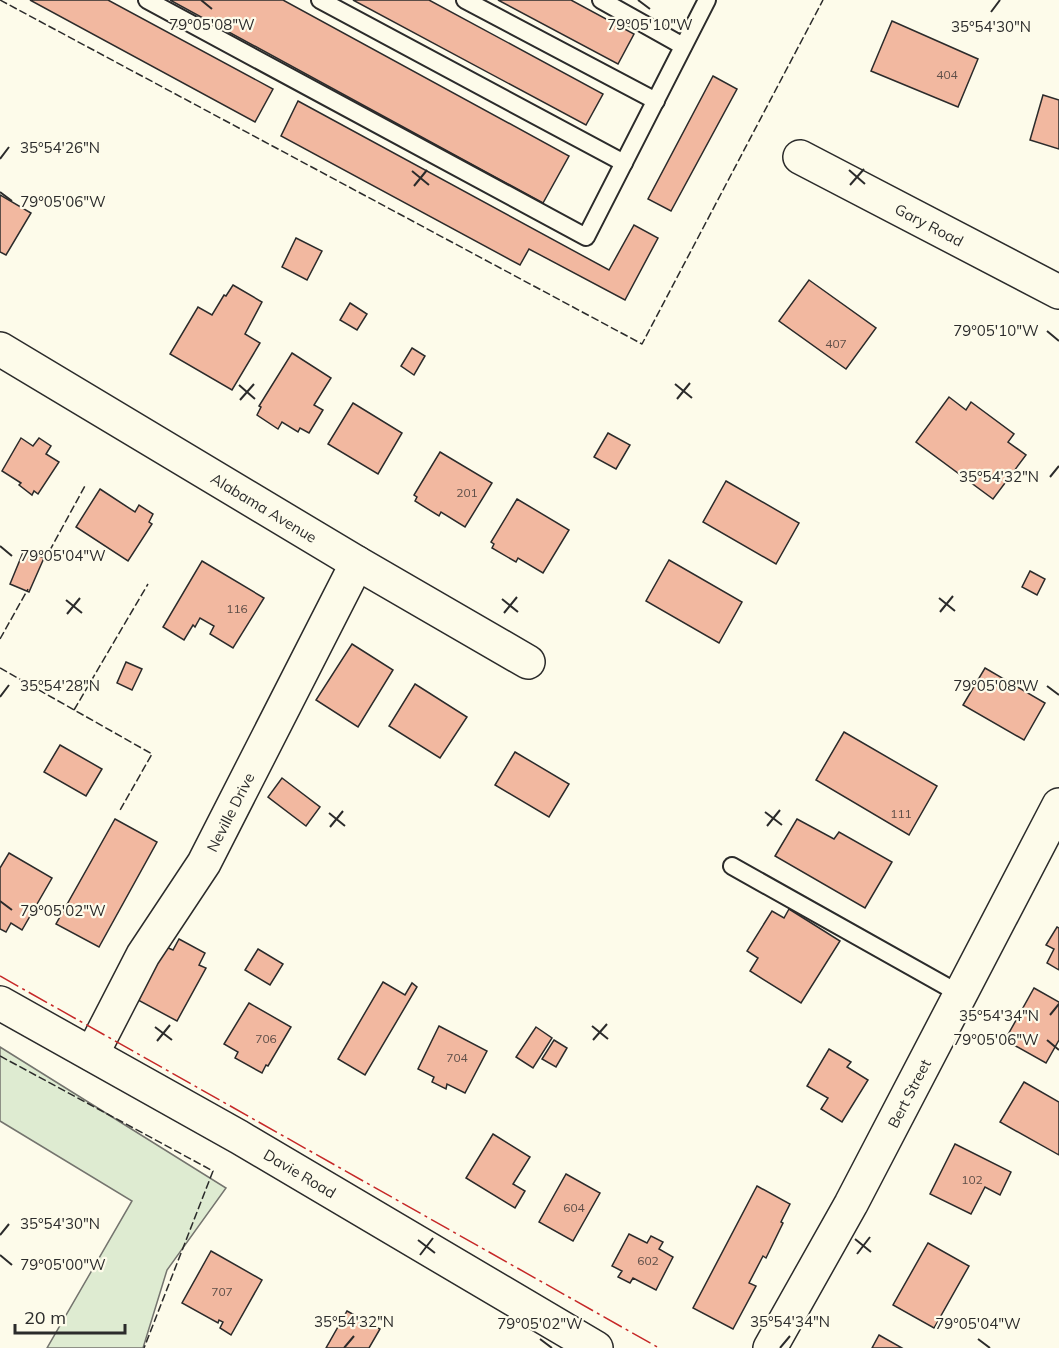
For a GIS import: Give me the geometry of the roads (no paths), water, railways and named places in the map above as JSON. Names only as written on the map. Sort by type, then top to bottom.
[{"type":"street","name":"Gary Road","points":[[800,157],[1059,292]]},
{"type":"street","name":"Alabama Avenue","points":[[0,349],[357,563],[528,662]]},
{"type":"street","name":"Neville Drive","points":[[92,1054],[143,955],[204,863],[357,563]]},
{"type":"street","name":"Bert Street","points":[[770,1348],[851,1204],[1059,804]]},
{"type":"street","name":"Davie Road","points":[[0,1003],[259,1149],[596,1348]]},
{"type":"lane","points":[[147,0],[586,237],[707,0]]},
{"type":"lane","points":[[320,0],[624,163]]},
{"type":"lane","points":[[465,0],[656,101]]},
{"type":"lane","points":[[601,0],[683,46]]},
{"type":"lane","points":[[732,866],[960,994]]}]
